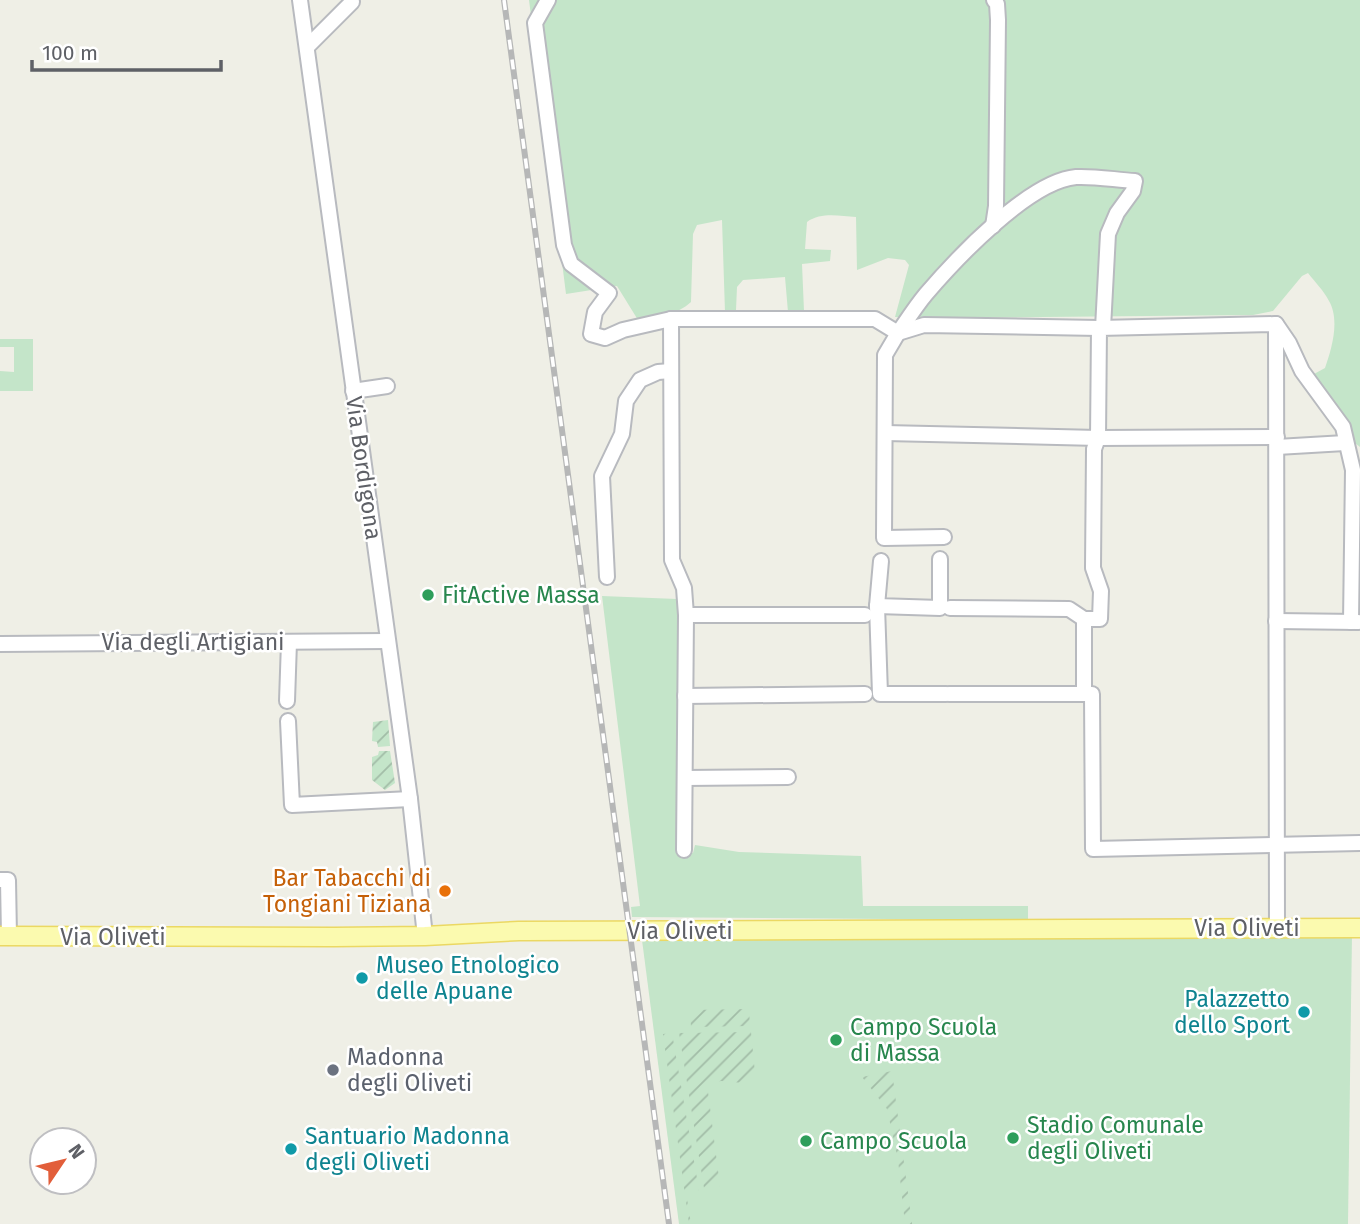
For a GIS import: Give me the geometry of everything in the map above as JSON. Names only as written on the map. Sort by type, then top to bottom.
[{"type":"main road","name":"Via Oliveti","points":[[5,936],[425,936],[519,931],[1360,928]]},
{"type":"street","name":"Via Bordigona","points":[[300,0],[410,799],[425,936]]},
{"type":"street","points":[[548,0],[535,23],[564,245],[571,264],[609,293],[595,312],[591,334],[605,338],[623,330],[671,319],[875,319],[898,333],[924,325],[1101,328],[1276,324]]},
{"type":"street","points":[[993,226],[996,206],[998,20],[997,4],[994,0]]},
{"type":"street","points":[[307,47],[352,2]]},
{"type":"street","points":[[686,615],[872,613],[945,608],[1069,609],[1084,619],[1100,619],[1101,591],[1093,568],[1094,449],[1098,438],[1101,328],[1108,234],[1117,213],[1133,191],[1135,181],[1075,177],[1054,184],[1026,199],[993,226],[925,295],[885,355],[884,538],[872,613],[871,694]]},
{"type":"street","points":[[671,319],[671,559],[684,589],[686,615],[684,850]]},
{"type":"street","points":[[1276,324],[1277,928]]},
{"type":"street","points":[[1276,324],[1289,343],[1302,371],[1343,427],[1353,470],[1355,622],[1276,621]]},
{"type":"street","points":[[607,577],[602,476],[622,434],[626,401],[640,380],[658,372],[671,371]]},
{"type":"street","points":[[353,391],[387,386]]},
{"type":"street","points":[[885,433],[1345,443]]},
{"type":"street","points":[[884,538],[942,538],[940,557],[945,608]]},
{"type":"street","points":[[1084,619],[1084,694]]},
{"type":"street","name":"Via degli Artigiani","points":[[0,644],[387,641]]},
{"type":"street","points":[[287,701],[289,642]]},
{"type":"street","points":[[685,696],[1092,694],[1093,849],[1360,843]]},
{"type":"street","points":[[288,721],[292,805],[410,799]]},
{"type":"street","points":[[685,778],[788,777]]},
{"type":"street","points":[[0,880],[8,880],[5,936]]},
{"type":"green space","points":[[529,0],[1360,0],[1360,447],[1355,443],[1350,425],[1314,374],[1325,368],[1332,343],[1334,317],[1327,297],[1308,273],[1302,276],[1273,311],[1253,315],[895,317],[909,265],[905,260],[888,258],[857,270],[856,217],[830,215],[807,222],[805,249],[831,250],[830,261],[802,264],[804,311],[796,314],[788,312],[785,277],[743,280],[737,287],[736,310],[725,312],[722,220],[697,225],[693,234],[691,302],[673,313],[638,320],[617,286],[566,294]]},
{"type":"green space","points":[[0,339],[33,339],[33,391],[0,391],[0,371],[14,372],[14,347],[0,347]]},
{"type":"green space","points":[[602,596],[677,599],[680,852],[693,853],[695,845],[739,852],[861,856],[863,906],[1028,906],[1028,920],[632,917],[631,907],[640,906]]},
{"type":"green space","points":[[388,720],[390,746],[378,747],[377,742],[372,741],[373,722]]},
{"type":"green space","points":[[379,751],[390,751],[395,783],[385,790],[372,780],[372,757],[378,755]]},
{"type":"green space","points":[[1352,934],[1348,1224],[679,1224],[642,940]]},
{"type":"green space","points":[[749,1009],[750,1026],[691,1027],[690,1010]]},
{"type":"green space","points":[[751,1032],[755,1073],[744,1083],[721,1081],[707,1084],[720,1186],[704,1188],[679,1033]]},
{"type":"green space","points":[[672,1033],[699,1190],[686,1192],[691,1224],[689,1224],[663,1034]]},
{"type":"green space","points":[[892,1071],[912,1224],[905,1224],[898,1160],[887,1109],[862,1077]]},
{"type":"railway","points":[[504,0],[669,1224]]},
{"type":"place","name":"FitActive Massa","points":[[428,595]]},
{"type":"place","name":"Bar Tabacchi di Tongiani Tiziana","points":[[445,891]]},
{"type":"place","name":"Museo Etnologico delle Apuane","points":[[362,978]]},
{"type":"place","name":"Palazzetto dello Sport","points":[[1304,1012]]},
{"type":"place","name":"Campo Scuola di Massa","points":[[836,1040]]},
{"type":"place","name":"Madonna degli Oliveti","points":[[333,1070]]},
{"type":"place","name":"Stadio Comunale degli Oliveti","points":[[1013,1138]]},
{"type":"place","name":"Campo Scuola","points":[[806,1141]]},
{"type":"place","name":"Santuario Madonna degli Oliveti","points":[[291,1149]]}]
